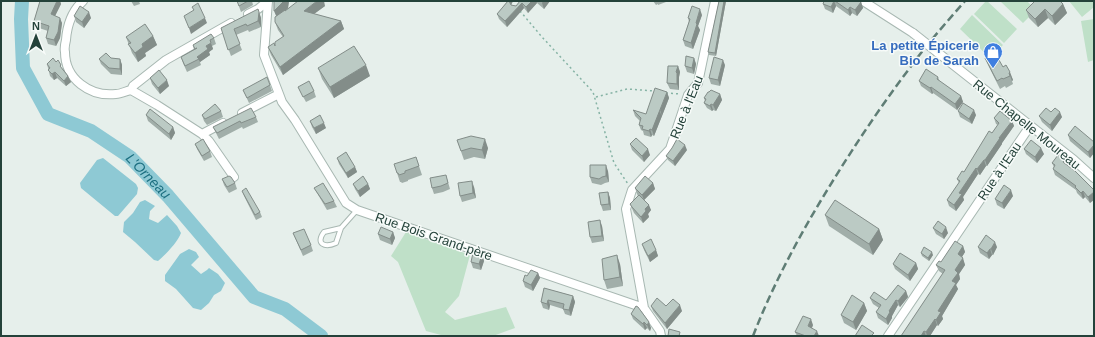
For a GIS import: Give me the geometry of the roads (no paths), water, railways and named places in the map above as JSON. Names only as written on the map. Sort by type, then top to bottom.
[{"type":"street","points":[[83,1],[71,18],[66,33],[64,53],[68,70],[78,84],[90,91],[103,94],[116,94],[131,90],[133,86],[166,60],[258,9],[268,1]]},
{"type":"street","name":"Rue Bois Grand-père","points":[[268,1],[264,55],[282,102],[295,120],[346,203],[357,210],[644,308]]},
{"type":"street","name":"Rue à l'Eau","points":[[661,336],[660,331],[644,308],[626,209],[632,190],[670,148],[688,95],[698,83],[715,1]]},
{"type":"street","name":"Rue Chapelle Moureau","points":[[863,1],[913,33],[1074,160],[1094,178]]},
{"type":"street","points":[[131,90],[202,134],[209,141],[234,177]]},
{"type":"street","points":[[202,134],[279,94]]},
{"type":"street","name":"Rue à l'Eau","points":[[888,336],[1030,126]]},
{"type":"lane","points":[[341,228],[324,232],[321,236],[321,241],[324,245],[328,246],[336,243],[341,228],[357,210]]},
{"type":"water","points":[[103,158],[136,184],[138,188],[137,194],[118,216],[115,216],[81,188],[80,183],[97,160]]},
{"type":"water","points":[[145,200],[155,206],[150,211],[149,219],[158,223],[167,215],[181,233],[168,252],[158,261],[154,260],[123,232],[124,222],[133,213],[140,202]]},
{"type":"water","points":[[189,249],[196,252],[199,257],[191,265],[201,274],[209,268],[218,274],[225,283],[221,291],[214,295],[209,303],[201,310],[193,308],[176,289],[165,281],[165,275],[180,254]]},
{"type":"waterway","name":"L'Orneau","points":[[22,1],[21,19],[23,68],[48,114],[91,131],[130,157],[168,196],[254,297],[285,309],[321,336]]},
{"type":"railway","points":[[753,336],[786,262],[840,169],[895,88],[936,34],[965,1]]},
{"type":"place","name":"La petite Épicerie Bio de Sarah","points":[[993,69]]}]
